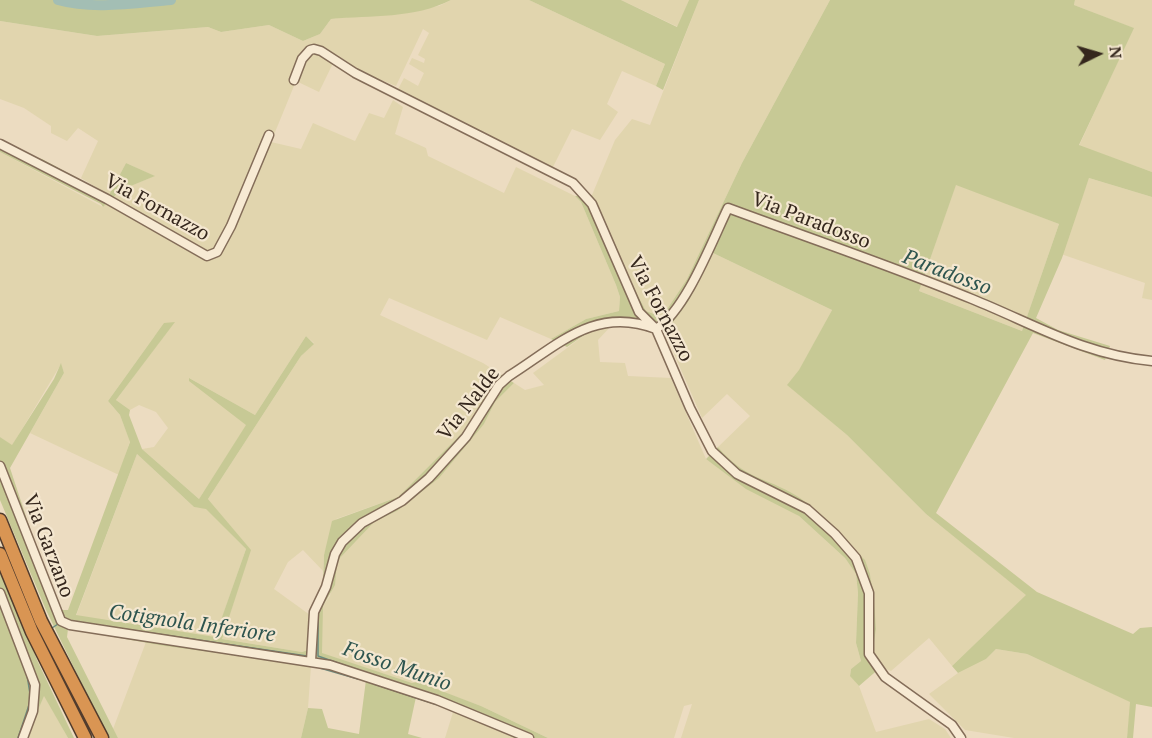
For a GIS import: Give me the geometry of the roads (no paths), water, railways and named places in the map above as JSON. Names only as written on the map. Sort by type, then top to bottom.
[{"type":"highway","points":[[0,520],[41,621],[102,738]]},
{"type":"highway","points":[[0,554],[32,632],[85,738]]},
{"type":"street","name":"Via Fornazzo","points":[[294,80],[305,54],[314,49],[321,51],[355,73],[573,183],[592,204],[639,312],[657,329],[690,408],[712,451],[737,474],[807,509],[835,534],[856,558],[869,593],[869,654],[885,677],[952,724],[961,738]]},
{"type":"street","name":"Via Fornazzo","points":[[0,144],[97,193],[207,256],[217,252],[231,226],[269,135]]},
{"type":"street","name":"Via Paradosso","points":[[657,329],[668,322],[692,282],[728,208],[973,299],[1072,344],[1119,358],[1152,361]]},
{"type":"street","name":"Via Nalde","points":[[311,660],[314,612],[326,587],[335,554],[342,542],[362,523],[402,501],[429,478],[466,437],[505,379],[588,326],[613,321],[646,325],[657,329]]},
{"type":"street","name":"Via Garzano","points":[[0,466],[61,621],[70,625],[311,660],[438,700],[530,738]]},
{"type":"street","points":[[0,593],[36,685],[33,711],[23,738]]},
{"type":"waterway","points":[[58,0],[85,5],[171,0]]},
{"type":"waterway","name":"Fosso Munio","points":[[318,622],[318,656],[352,668]]},
{"type":"waterway","name":"Cotignola Inferiore","points":[[83,623],[307,656]]},
{"type":"waterway","name":"Cotignola Inferiore","points":[[52,628],[58,624]]},
{"type":"waterway","points":[[320,668],[358,679]]},
{"type":"waterway","name":"Cotignola Inferiore","points":[[27,675],[30,694]]},
{"type":"waterway","points":[[374,684],[447,708]]},
{"type":"waterway","name":"Fosso Munio","points":[[450,701],[520,730]]},
{"type":"waterway","name":"Cotignola Inferiore","points":[[18,738],[29,705]]},
{"type":"water label","name":"Paradosso","points":[[947,273]]}]
